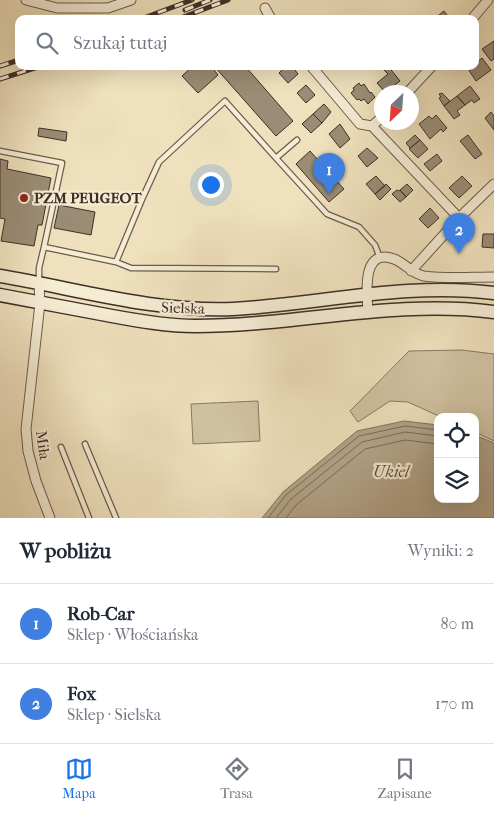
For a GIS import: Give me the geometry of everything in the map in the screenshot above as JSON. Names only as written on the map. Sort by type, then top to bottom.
[{"type":"main road","name":"Sielska","points":[[0,276],[151,306],[192,309],[234,309],[398,290],[441,289],[494,293]]},
{"type":"main road","name":"Sielska","points":[[0,295],[148,322],[194,326],[442,308],[494,312]]},
{"type":"street","points":[[26,0],[56,8],[108,8],[131,0]]},
{"type":"street","points":[[475,15],[488,0]]},
{"type":"street","points":[[265,8],[269,15]]},
{"type":"street","points":[[314,70],[360,124],[372,126],[460,218]]},
{"type":"street","points":[[414,85],[428,70]]},
{"type":"street","points":[[411,271],[494,184]]},
{"type":"street","points":[[368,312],[369,268],[374,261],[380,258],[395,259],[411,271],[423,276],[494,278]]},
{"type":"street","name":"Miła","points":[[39,284],[40,303],[26,429],[28,451],[36,481],[50,518]]},
{"type":"lane","points":[[116,262],[159,162],[226,101],[327,214],[359,227],[374,245],[380,258]]},
{"type":"lane","points":[[276,158],[297,140]]},
{"type":"lane","points":[[0,151],[62,163],[40,268],[39,284]]},
{"type":"lane","points":[[44,247],[116,262],[132,268],[276,270]]},
{"type":"lane","points":[[85,444],[116,518]]},
{"type":"lane","points":[[61,447],[89,518]]},
{"type":"shaded area","points":[[462,350],[494,354],[494,441],[479,434],[479,413],[434,414],[408,402],[390,401],[358,422],[350,411],[409,351]]},
{"type":"shaded area","points":[[258,401],[260,441],[193,444],[191,404]]},
{"type":"water","name":"Ukiel","points":[[404,421],[434,425],[434,503],[479,503],[479,437],[494,443],[494,518],[262,518],[283,492],[357,431]]},
{"type":"building","points":[[444,11],[447,15],[439,15]]},
{"type":"building","points":[[494,41],[494,59],[491,61],[482,49]]},
{"type":"building","points":[[482,58],[491,70],[476,81],[469,70],[479,70],[479,61]]},
{"type":"building","points":[[189,70],[214,70],[218,75],[198,93],[182,76]]},
{"type":"building","points":[[218,70],[248,70],[293,121],[276,136]]},
{"type":"building","points":[[282,70],[295,70],[298,74],[288,83],[279,73]]},
{"type":"building","points":[[384,70],[391,70],[400,81],[395,85],[379,85],[377,83],[388,74]]},
{"type":"building","points":[[359,83],[361,86],[364,84],[374,98],[368,104],[364,99],[361,101],[357,100],[351,93],[354,90],[353,88]]},
{"type":"building","points":[[306,85],[315,95],[306,103],[297,93]]},
{"type":"building","points":[[470,86],[480,99],[474,103],[472,100],[465,105],[457,96]]},
{"type":"building","points":[[442,93],[450,101],[444,106],[439,98],[441,97],[439,94]]},
{"type":"building","points":[[457,96],[465,105],[457,111],[460,115],[454,119],[444,106]]},
{"type":"building","points":[[324,104],[331,112],[322,123],[313,114]]},
{"type":"building","points":[[491,112],[494,116],[494,130],[485,118]]},
{"type":"building","points":[[313,114],[322,123],[311,133],[302,124]]},
{"type":"building","points":[[436,115],[447,128],[443,132],[441,129],[430,139],[419,124],[429,116],[432,119]]},
{"type":"building","points":[[340,124],[350,139],[340,148],[329,134]]},
{"type":"building","points":[[39,128],[67,132],[66,141],[38,136]]},
{"type":"building","points":[[415,135],[420,140],[410,148],[406,143]]},
{"type":"building","points":[[468,135],[482,154],[475,159],[460,141]]},
{"type":"building","points":[[420,140],[428,149],[418,158],[409,149]]},
{"type":"building","points":[[367,148],[378,158],[367,167],[358,156]]},
{"type":"building","points":[[310,151],[344,189],[329,202],[296,164]]},
{"type":"building","points":[[437,154],[442,161],[430,171],[424,164]]},
{"type":"building","name":"PZM PEUGEOT","points":[[0,159],[8,161],[7,169],[51,178],[42,225],[38,225],[34,246],[1,241],[5,219],[0,218]]},
{"type":"building","points":[[376,176],[385,186],[375,194],[366,184]]},
{"type":"building","points":[[462,176],[472,186],[459,198],[449,188]]},
{"type":"building","points":[[386,184],[391,189],[380,200],[375,194]]},
{"type":"building","points":[[407,184],[413,190],[406,197],[400,190]]},
{"type":"building","points":[[400,190],[406,197],[400,202],[392,194]]},
{"type":"building","points":[[59,205],[95,212],[91,235],[54,228]]},
{"type":"building","points":[[430,208],[439,218],[428,228],[419,219]]},
{"type":"building","points":[[461,229],[465,233],[456,241],[452,238]]},
{"type":"building","points":[[483,234],[494,234],[494,248],[482,247]]},
{"type":"railway","points":[[152,15],[192,0]]},
{"type":"railway","points":[[185,10],[210,0]]},
{"type":"railway","points":[[189,15],[228,0]]},
{"type":"railway","points":[[0,66],[15,61]]},
{"type":"railway","points":[[0,79],[28,70]]},
{"type":"place","name":"Rob-Car","points":[[329,194]]},
{"type":"place","name":"PZM PEUGEOT","points":[[24,198]]},
{"type":"place","name":"Fox","points":[[459,254]]}]
